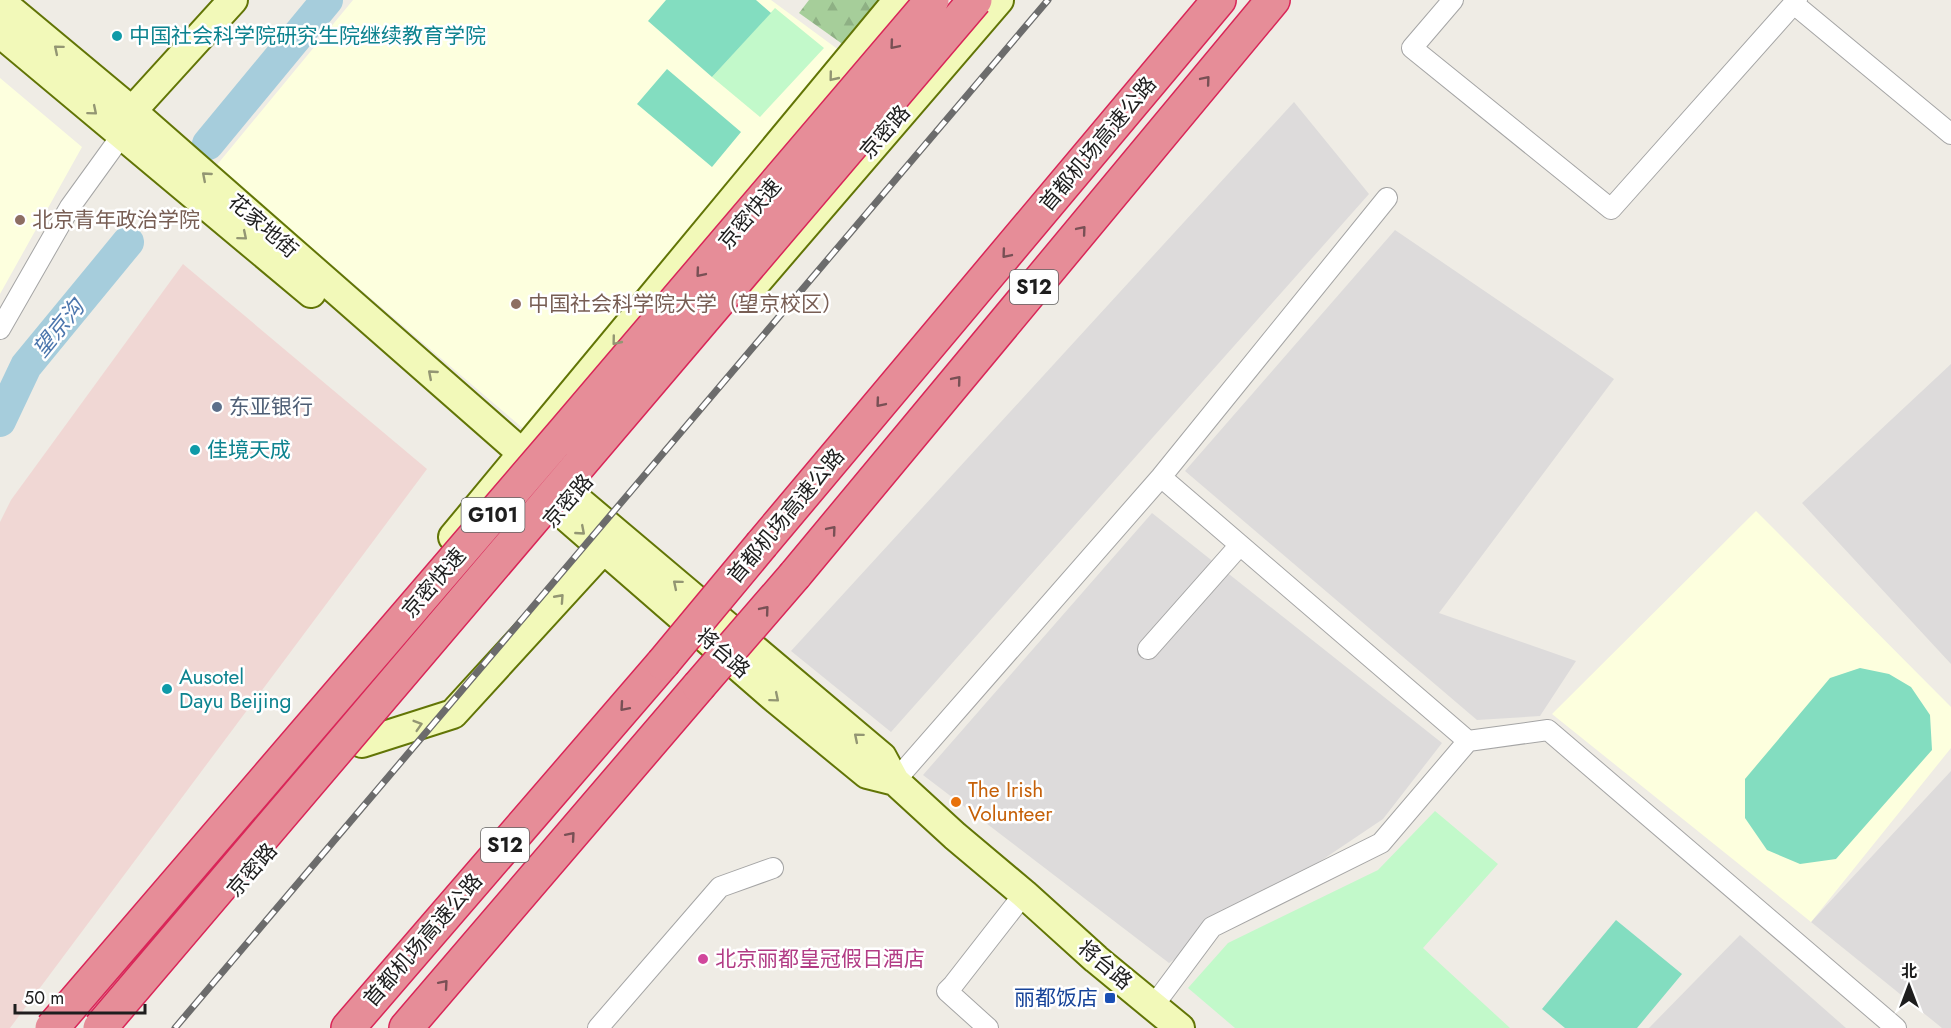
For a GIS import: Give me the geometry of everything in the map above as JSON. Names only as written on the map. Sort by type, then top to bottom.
[{"type":"highway","name":"京密快速","points":[[52,1028],[932,0]]},
{"type":"highway","name":"京密快速","points":[[100,1028],[975,0]]},
{"type":"highway","name":"首都机场高速公路","points":[[348,1028],[663,663],[1219,0]]},
{"type":"highway","name":"首都机场高速公路","points":[[406,1028],[795,575],[1273,0]]},
{"type":"main road","points":[[127,123],[233,0]]},
{"type":"main road","name":"G101","points":[[46,1028],[898,0]]},
{"type":"main road","name":"京密路","points":[[114,1028],[362,743],[999,0]]},
{"type":"main road","name":"花家地街","points":[[0,1],[127,123],[310,292],[517,460],[566,504]]},
{"type":"main road","name":"花家地街","points":[[0,33],[127,123]]},
{"type":"main road","name":"将台路","points":[[566,504],[603,550],[777,700],[867,774],[895,781]]},
{"type":"main road","name":"将台路","points":[[566,504],[882,757],[895,781],[956,837],[1096,959],[1180,1028]]},
{"type":"main road","points":[[362,743],[453,714],[603,550]]},
{"type":"street","points":[[1453,0],[1412,48],[1611,209],[1795,2],[1951,134]]},
{"type":"street","points":[[0,329],[70,207],[127,123]]},
{"type":"street","points":[[895,781],[1161,477],[1388,198]]},
{"type":"street","points":[[1161,477],[1468,741]]},
{"type":"street","points":[[1148,649],[1240,545]]},
{"type":"street","points":[[1154,1005],[1212,927],[1381,843],[1468,741],[1548,730],[1896,1028]]},
{"type":"street","points":[[598,1028],[720,887],[773,868]]},
{"type":"street","points":[[988,1028],[946,991],[1024,894]]},
{"type":"shaded area","name":"中国社会科学院大学（望京校区）","points":[[353,0],[771,0],[855,62],[539,442],[216,166]]},
{"type":"shaded area","name":"北京青年政治学院","points":[[0,78],[82,147],[0,294]]},
{"type":"shaded area","points":[[1294,102],[1369,194],[891,732],[791,651]]},
{"type":"shaded area","points":[[1395,230],[1614,379],[1439,613],[1576,661],[1540,716],[1477,720],[1185,471]]},
{"type":"shaded area","points":[[183,264],[427,469],[10,1028],[0,1028],[0,522],[11,500]]},
{"type":"shaded area","points":[[1951,364],[1951,664],[1802,503]]},
{"type":"shaded area","points":[[1756,511],[1951,707],[1951,748],[1811,922],[1552,714]]},
{"type":"shaded area","points":[[1152,513],[1442,743],[1383,819],[1169,963],[923,775]]},
{"type":"shaded area","points":[[1951,771],[1951,1028],[1942,1028],[1811,922]]},
{"type":"shaded area","points":[[1740,935],[1846,1028],[1649,1028]]},
{"type":"green space","points":[[666,0],[756,0],[771,13],[712,77],[648,21]]},
{"type":"green space","points":[[809,0],[912,0],[862,58],[799,13]]},
{"type":"green space","points":[[775,8],[824,48],[760,117],[712,77]]},
{"type":"green space","points":[[667,69],[741,132],[712,167],[637,104]]},
{"type":"green space","points":[[1860,668],[1889,674],[1911,687],[1930,715],[1932,750],[1836,859],[1800,864],[1767,850],[1745,818],[1745,779],[1830,678]]},
{"type":"green space","points":[[1435,811],[1498,864],[1423,948],[1510,1028],[1235,1028],[1188,988],[1228,943],[1378,870]]},
{"type":"green space","points":[[1616,920],[1682,974],[1637,1028],[1565,1028],[1542,1009]]},
{"type":"waterway","name":"望京沟","points":[[208,144],[327,0]]},
{"type":"waterway","name":"望京沟","points":[[0,421],[26,366],[128,242]]},
{"type":"railway","points":[[175,1028],[1048,0]]},
{"type":"place","name":"中国社会科学院研究生院继续教育学院","points":[[117,36]]},
{"type":"place","name":"北京青年政治学院","points":[[20,220]]},
{"type":"place","name":"中国社会科学院大学（望京校区）","points":[[516,304]]},
{"type":"place","name":"东亚银行","points":[[217,407]]},
{"type":"place","name":"佳境天成","points":[[195,450]]},
{"type":"place","name":"Ausotel Dayu Beijing","points":[[167,689]]},
{"type":"place","name":"The Irish Volunteer","points":[[956,802]]},
{"type":"place","name":"北京丽都皇冠假日酒店","points":[[703,959]]},
{"type":"place","name":"丽都饭店","points":[[1110,998]]}]
